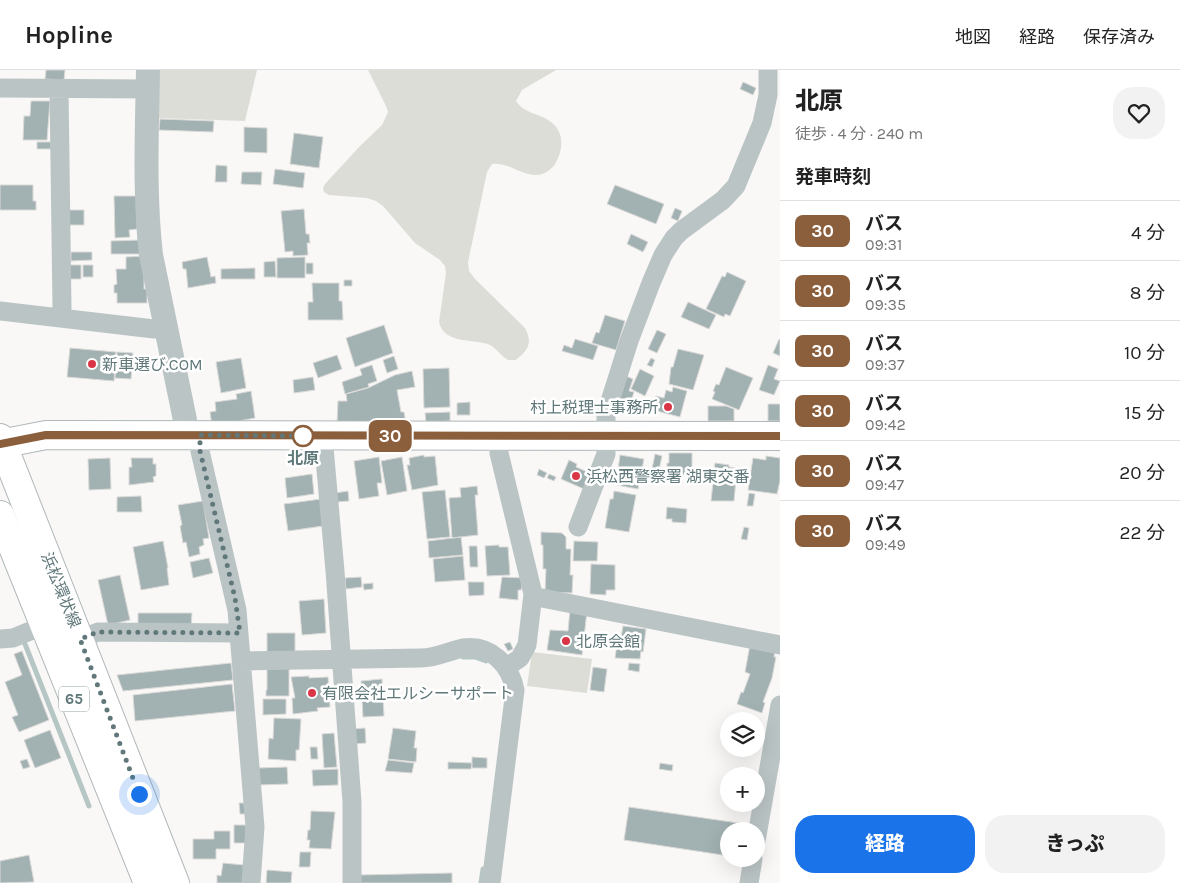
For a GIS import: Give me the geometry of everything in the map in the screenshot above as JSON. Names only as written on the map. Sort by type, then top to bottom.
[{"type":"main road","points":[[1,442],[46,435],[780,436]]},
{"type":"main road","name":"浜松環状線","points":[[1,442],[80,639],[106,745],[148,883]]},
{"type":"main road","name":"浜松環状線","points":[[0,514],[45,625],[175,883]]},
{"type":"street","points":[[578,526],[606,454],[606,414],[636,319],[655,273],[674,238],[723,200],[736,186],[762,124],[768,95],[768,70]]},
{"type":"street","points":[[0,88],[58,89],[148,80],[148,231],[151,255],[185,420],[200,451],[235,598],[240,633],[255,828],[251,883]]},
{"type":"street","points":[[58,89],[61,318]]},
{"type":"street","points":[[0,311],[154,329],[166,326]]},
{"type":"street","points":[[323,436],[352,802],[352,883]]},
{"type":"street","points":[[499,436],[499,453],[532,584],[533,598],[527,645],[520,658],[507,667]]},
{"type":"street","points":[[533,598],[780,645]]},
{"type":"street","points":[[0,639],[13,638],[45,625]]},
{"type":"street","points":[[80,639],[98,632],[240,633]]},
{"type":"street","points":[[242,661],[428,658],[464,648],[477,648],[493,655],[507,667],[515,690],[491,883]]},
{"type":"street","points":[[759,822],[780,705]]},
{"type":"street","points":[[749,883],[752,867]]},
{"type":"shaded area","points":[[157,70],[257,70],[245,121],[156,118]]},
{"type":"shaded area","points":[[368,70],[556,70],[522,90],[516,101],[527,111],[548,120],[558,129],[561,146],[558,158],[549,170],[539,175],[525,173],[503,165],[492,164],[487,172],[468,262],[469,271],[475,279],[525,328],[529,338],[528,346],[524,353],[516,360],[508,360],[490,345],[453,338],[442,329],[439,322],[446,273],[445,266],[440,260],[415,243],[383,206],[367,198],[329,195],[324,192],[325,184],[382,125],[388,112]]},
{"type":"shaded area","points":[[532,652],[592,659],[587,693],[527,686]]},
{"type":"building","points":[[46,70],[65,70],[64,80],[45,79]]},
{"type":"building","points":[[743,82],[756,88],[753,95],[740,89]]},
{"type":"building","points":[[31,101],[50,101],[47,140],[23,140],[24,116],[30,116]]},
{"type":"building","points":[[160,119],[214,121],[213,132],[159,130]]},
{"type":"building","points":[[244,127],[267,128],[267,153],[244,152]]},
{"type":"building","points":[[294,133],[323,137],[319,168],[290,164]]},
{"type":"building","points":[[37,142],[51,142],[51,149],[37,149]]},
{"type":"building","points":[[216,165],[227,166],[227,182],[215,182]]},
{"type":"building","points":[[275,169],[305,173],[303,188],[273,184]]},
{"type":"building","points":[[242,172],[262,172],[261,185],[241,184]]},
{"type":"building","points":[[0,185],[33,185],[33,201],[36,201],[36,210],[0,210]]},
{"type":"building","points":[[615,185],[664,204],[656,224],[607,204]]},
{"type":"building","points":[[114,196],[139,196],[137,229],[129,230],[130,237],[115,238]]},
{"type":"building","points":[[675,208],[682,211],[678,221],[671,218]]},
{"type":"building","points":[[304,209],[306,234],[309,234],[310,243],[307,243],[308,255],[293,256],[293,251],[285,252],[281,211]]},
{"type":"building","points":[[68,210],[84,210],[84,225],[68,225]]},
{"type":"building","points":[[631,234],[648,242],[643,252],[627,244]]},
{"type":"building","points":[[140,240],[140,254],[111,254],[111,241]]},
{"type":"building","points":[[71,252],[92,252],[92,260],[71,261]]},
{"type":"building","points":[[144,256],[144,289],[147,289],[147,303],[117,303],[117,293],[114,293],[114,285],[117,284],[116,269],[126,269],[126,257]]},
{"type":"building","points":[[207,257],[211,277],[215,276],[216,283],[188,288],[186,269],[183,269],[182,262]]},
{"type":"building","points":[[305,257],[305,278],[277,278],[277,258]]},
{"type":"building","points":[[275,261],[276,277],[264,277],[264,262]]},
{"type":"building","points":[[306,263],[313,263],[313,274],[306,274]]},
{"type":"building","points":[[69,265],[81,265],[81,279],[69,279]]},
{"type":"building","points":[[83,265],[93,265],[93,277],[83,277]]},
{"type":"building","points":[[255,268],[255,279],[221,279],[221,269]]},
{"type":"building","points":[[727,272],[746,281],[730,316],[725,314],[724,317],[706,309],[722,276],[725,277]]},
{"type":"building","points":[[344,280],[352,280],[352,286],[344,286]]},
{"type":"building","points":[[312,283],[339,283],[339,301],[342,301],[343,320],[308,320],[308,302],[313,302]]},
{"type":"building","points":[[688,302],[716,315],[709,329],[681,317]]},
{"type":"building","points":[[605,315],[625,321],[616,350],[592,343],[596,332],[599,333]]},
{"type":"building","points":[[384,325],[393,353],[355,367],[346,338]]},
{"type":"building","points":[[657,330],[666,334],[657,353],[648,349]]},
{"type":"building","points":[[575,339],[598,346],[593,360],[562,351],[564,345],[572,348]]},
{"type":"building","points":[[780,340],[780,356],[773,353]]},
{"type":"building","name":"新車選び.COM","points":[[70,348],[116,352],[114,381],[67,377]]},
{"type":"building","points":[[678,349],[704,355],[693,390],[669,384],[671,367],[673,367]]},
{"type":"building","points":[[117,352],[133,353],[131,379],[115,378]]},
{"type":"building","points":[[337,355],[342,369],[318,378],[313,363]]},
{"type":"building","points":[[394,356],[398,369],[387,373],[383,360]]},
{"type":"building","points":[[241,358],[246,388],[221,393],[216,362]]},
{"type":"building","points":[[651,358],[655,360],[652,367],[647,365]]},
{"type":"building","points":[[372,365],[377,381],[368,384],[369,387],[345,394],[342,382],[362,375],[360,369]]},
{"type":"building","points":[[768,365],[778,369],[774,379],[780,381],[774,395],[759,390]]},
{"type":"building","points":[[726,367],[753,378],[739,410],[712,399],[716,384],[719,385]]},
{"type":"building","points":[[449,368],[450,407],[424,408],[423,369]]},
{"type":"building","points":[[640,369],[654,376],[645,396],[631,389]]},
{"type":"building","points":[[412,371],[415,387],[397,390],[401,412],[404,412],[406,424],[337,424],[338,401],[347,401],[346,394],[368,388],[395,375]]},
{"type":"building","points":[[623,375],[633,379],[629,391],[634,392],[629,408],[614,404]]},
{"type":"building","points":[[313,377],[315,390],[294,393],[293,380]]},
{"type":"building","points":[[673,387],[687,391],[680,417],[653,410],[656,396],[664,398],[666,390],[672,392]]},
{"type":"building","points":[[251,391],[255,418],[212,426],[210,412],[216,411],[215,402],[237,399],[236,394]]},
{"type":"building","points":[[470,402],[470,415],[457,415],[457,403]]},
{"type":"building","points":[[768,404],[780,404],[780,421],[768,421]]},
{"type":"building","points":[[708,406],[726,406],[734,409],[734,421],[708,421]]},
{"type":"building","points":[[450,412],[450,421],[426,422],[425,413]]},
{"type":"building","points":[[669,453],[692,453],[692,475],[667,475]]},
{"type":"building","points":[[655,454],[662,456],[659,470],[652,469]]},
{"type":"building","points":[[424,455],[424,457],[435,456],[438,485],[412,490],[407,465],[410,465],[409,458]]},
{"type":"building","points":[[620,455],[644,459],[638,489],[616,485]]},
{"type":"building","points":[[766,456],[780,458],[780,481],[777,494],[748,490],[753,458],[766,460]]},
{"type":"building","points":[[379,457],[382,483],[377,483],[379,496],[359,499],[354,461]]},
{"type":"building","points":[[402,457],[407,491],[387,495],[381,461]]},
{"type":"building","points":[[110,458],[111,489],[89,490],[88,459]]},
{"type":"building","points":[[131,458],[153,458],[153,464],[156,464],[156,476],[153,477],[154,482],[129,485],[129,467],[132,467]]},
{"type":"building","name":"浜松西警察署 湖東交番","points":[[569,460],[577,464],[576,467],[590,473],[584,489],[561,479]]},
{"type":"building","points":[[715,463],[737,468],[734,501],[711,501]]},
{"type":"building","points":[[539,469],[547,473],[544,478],[537,475]]},
{"type":"building","points":[[312,474],[314,494],[287,498],[285,478]]},
{"type":"building","points":[[549,474],[556,477],[554,481],[547,478]]},
{"type":"building","points":[[477,486],[478,495],[475,495],[478,535],[452,538],[449,498],[461,497],[460,488]]},
{"type":"building","points":[[445,490],[450,537],[427,539],[422,492]]},
{"type":"building","points":[[348,491],[349,501],[336,502],[335,493]]},
{"type":"building","points":[[614,491],[636,495],[629,532],[605,528],[610,499],[613,499]]},
{"type":"building","points":[[749,493],[755,494],[753,506],[747,506]]},
{"type":"building","points":[[141,496],[142,512],[117,512],[117,497]]},
{"type":"building","points":[[321,499],[323,526],[288,531],[284,504]]},
{"type":"building","points":[[203,501],[209,538],[203,539],[204,545],[199,547],[200,554],[189,557],[186,542],[183,543],[178,505]]},
{"type":"building","points":[[667,507],[687,509],[686,523],[672,522],[672,519],[666,519]]},
{"type":"building","points":[[744,527],[749,528],[747,540],[741,539]]},
{"type":"building","points":[[541,532],[562,533],[566,537],[566,549],[571,549],[570,575],[573,575],[572,593],[545,592],[546,569],[543,569]]},
{"type":"building","points":[[461,537],[463,555],[429,558],[428,541]]},
{"type":"building","points":[[163,541],[169,585],[141,590],[133,547]]},
{"type":"building","points":[[574,541],[598,542],[597,561],[573,561]]},
{"type":"building","points":[[499,545],[499,547],[508,547],[510,575],[487,576],[485,546]]},
{"type":"building","points":[[469,546],[477,546],[478,567],[470,567]]},
{"type":"building","points":[[463,556],[465,580],[435,582],[433,559]]},
{"type":"building","points":[[209,558],[213,573],[193,578],[190,562]]},
{"type":"building","points":[[591,564],[615,565],[615,590],[606,590],[606,595],[590,594]]},
{"type":"building","points":[[120,575],[130,620],[108,625],[98,580]]},
{"type":"building","points":[[361,577],[362,587],[346,589],[345,578]]},
{"type":"building","points":[[502,577],[524,578],[521,590],[518,590],[518,600],[499,598]]},
{"type":"building","points":[[468,582],[484,582],[484,595],[469,596]]},
{"type":"building","points":[[373,583],[373,589],[364,590],[363,584]]},
{"type":"building","points":[[324,599],[326,633],[302,635],[299,601]]},
{"type":"building","name":"北原会館","points":[[570,609],[587,611],[582,655],[547,650],[550,630],[568,631]]},
{"type":"building","points":[[138,613],[192,613],[191,628],[138,628]]},
{"type":"building","points":[[623,626],[646,629],[643,652],[641,651],[640,659],[615,658]]},
{"type":"building","points":[[267,633],[295,633],[295,654],[267,654]]},
{"type":"building","points":[[510,642],[513,649],[508,651],[504,644]]},
{"type":"building","points":[[750,645],[775,650],[774,657],[776,657],[772,678],[763,702],[765,703],[762,712],[737,704],[750,674],[745,672]]},
{"type":"building","points":[[22,651],[49,720],[19,732],[12,717],[18,715],[5,682],[22,675],[14,654]]},
{"type":"building","points":[[231,663],[233,680],[123,691],[117,675]]},
{"type":"building","points":[[629,663],[640,664],[639,672],[628,670]]},
{"type":"building","points":[[267,666],[289,666],[289,696],[266,696]]},
{"type":"building","points":[[593,667],[607,669],[604,692],[590,690]]},
{"type":"building","points":[[309,676],[309,678],[328,677],[330,707],[317,708],[318,711],[293,714],[292,698],[295,698],[291,677]]},
{"type":"building","points":[[382,679],[384,716],[363,717],[361,681]]},
{"type":"building","points":[[232,684],[235,711],[135,721],[133,695]]},
{"type":"building","points":[[263,699],[286,699],[286,714],[263,715]]},
{"type":"building","points":[[274,718],[301,719],[299,750],[296,750],[296,761],[268,759],[269,738],[273,739]]},
{"type":"building","points":[[365,728],[366,743],[353,744],[352,729]]},
{"type":"building","points":[[393,728],[416,731],[414,748],[417,748],[416,762],[388,759]]},
{"type":"building","points":[[50,730],[61,758],[35,768],[24,740]]},
{"type":"building","points":[[334,733],[337,767],[324,768],[322,734]]},
{"type":"building","points":[[310,747],[317,747],[318,759],[311,759]]},
{"type":"building","points":[[472,757],[487,758],[487,768],[472,768]]},
{"type":"building","points":[[27,759],[30,767],[23,769],[20,761]]},
{"type":"building","points":[[388,760],[414,763],[412,773],[385,771]]},
{"type":"building","points":[[448,762],[472,763],[471,769],[448,769]]},
{"type":"building","points":[[660,763],[673,765],[672,771],[659,769]]},
{"type":"building","points":[[287,767],[288,784],[259,785],[258,768]]},
{"type":"building","points":[[338,769],[338,785],[313,786],[312,770]]},
{"type":"building","points":[[239,803],[244,803],[245,814],[240,814]]},
{"type":"building","points":[[629,807],[731,822],[720,822],[720,855],[624,840]]},
{"type":"building","points":[[311,811],[335,812],[331,849],[309,848],[310,840],[307,840],[308,830],[310,830]]},
{"type":"building","points":[[234,825],[246,825],[246,843],[234,843]]},
{"type":"building","points":[[214,831],[230,831],[230,849],[216,849],[216,859],[193,859],[193,839],[214,839]]},
{"type":"building","points":[[300,852],[311,852],[310,867],[299,867]]},
{"type":"building","points":[[29,855],[34,882],[0,883],[0,861]]},
{"type":"building","points":[[223,863],[244,865],[243,883],[217,883],[217,875],[221,876]]},
{"type":"building","points":[[267,870],[292,872],[291,883],[266,883]]},
{"type":"building","points":[[452,873],[452,883],[359,883],[359,875]]},
{"type":"waterway","points":[[25,644],[89,806]]},
{"type":"waterway","points":[[463,657],[475,657],[486,661]]},
{"type":"waterway","points":[[481,883],[483,869]]},
{"type":"bus line","name":"30","points":[[0,444],[46,435],[780,436]]},
{"type":"place","name":"新車選び.COM","points":[[92,364]]},
{"type":"place","name":"村上税理士事務所","points":[[668,407]]},
{"type":"place","name":"北原","points":[[303,436]]},
{"type":"place","name":"浜松西警察署 湖東交番","points":[[576,476]]},
{"type":"place","name":"北原会館","points":[[566,641]]},
{"type":"place","name":"有限会社エルシーサポート","points":[[312,693]]},
{"type":"route","points":[[139,794],[80,639],[98,632],[240,633],[235,598],[200,451],[200,435],[306,436],[303,436]]}]
